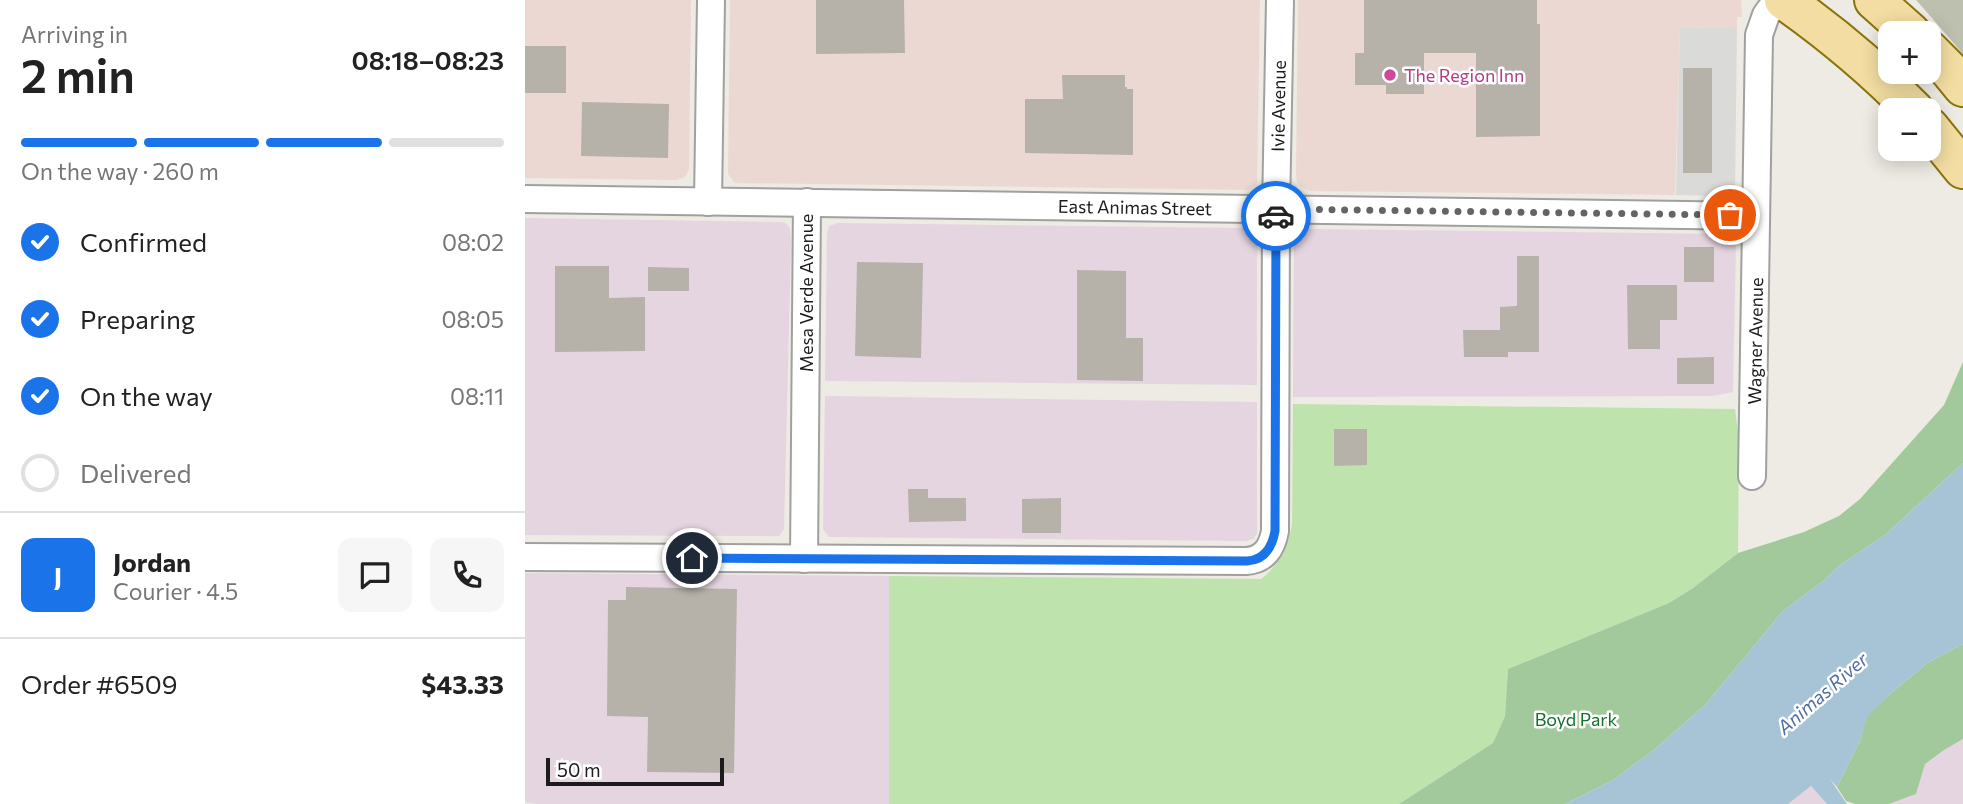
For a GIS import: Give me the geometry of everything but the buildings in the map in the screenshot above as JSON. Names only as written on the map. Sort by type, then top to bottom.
[{"type":"main road","points":[[1784,0],[1850,49],[1902,98]]},
{"type":"main road","points":[[1874,0],[1898,21]]},
{"type":"main road","points":[[1890,0],[1908,21]]},
{"type":"main road","points":[[1941,142],[1963,169]]},
{"type":"street","points":[[525,199],[709,202],[711,0]]},
{"type":"street","name":"Ivie Avenue","points":[[804,559],[1256,561],[1271,547],[1275,531],[1280,0]]},
{"type":"street","name":"Wagner Avenue","points":[[1752,476],[1759,35],[1766,15],[1776,0]]},
{"type":"street","name":"Mesa Verde Avenue","points":[[709,202],[807,202],[804,559]]},
{"type":"street","name":"East Animas Street","points":[[807,202],[1756,216]]},
{"type":"street","points":[[525,557],[804,559]]},
{"type":"shaded area","points":[[525,0],[691,0],[689,169],[685,177],[676,180],[525,178]]},
{"type":"shaded area","points":[[730,0],[1260,0],[1257,184],[1248,190],[735,183],[728,174]]},
{"type":"shaded area","points":[[1298,0],[1741,0],[1742,17],[1737,17],[1737,27],[1680,28],[1675,195],[1310,191],[1301,187],[1296,174]]},
{"type":"shaded area","points":[[1916,0],[1963,0],[1963,54],[1941,28],[1941,21],[1932,18]]},
{"type":"shaded area","points":[[1737,27],[1735,191],[1729,196],[1676,195],[1680,28]]},
{"type":"shaded area","points":[[525,218],[787,224],[791,243],[784,529],[779,536],[525,535]]},
{"type":"shaded area","points":[[838,223],[1252,230],[1257,237],[1257,385],[825,381],[827,233],[829,226]]},
{"type":"shaded area","points":[[1309,229],[1723,234],[1733,237],[1736,242],[1733,392],[1712,396],[1293,397],[1294,241],[1297,233]]},
{"type":"shaded area","points":[[825,396],[1257,402],[1257,534],[1253,539],[1245,541],[829,537],[823,529]]},
{"type":"shaded area","points":[[525,573],[889,576],[889,804],[525,802]]},
{"type":"shaded area","points":[[1963,739],[1963,804],[1889,804],[1916,794],[1925,764]]},
{"type":"shaded area","points":[[1811,786],[1827,804],[1788,804]]},
{"type":"green space","name":"Boyd Park","points":[[1963,362],[1963,463],[1885,535],[1840,565],[1783,611],[1705,705],[1655,749],[1613,780],[1565,804],[1399,804],[1493,743],[1505,716],[1508,669],[1669,603],[1738,553],[1804,532],[1839,516],[1860,499],[1944,405]]},
{"type":"green space","points":[[1293,404],[1735,409],[1739,439],[1738,553],[1669,603],[1508,669],[1505,716],[1493,743],[1399,804],[889,804],[889,576],[1261,579],[1282,554],[1292,524]]},
{"type":"green space","points":[[1963,644],[1963,739],[1925,764],[1916,794],[1889,804],[1855,804],[1846,801],[1837,787],[1860,741],[1867,716],[1929,662]]},
{"type":"water","name":"Animas River","points":[[1963,463],[1963,644],[1929,662],[1868,716],[1860,741],[1837,787],[1830,779],[1847,804],[1827,804],[1811,786],[1788,804],[1565,804],[1613,780],[1655,749],[1705,705],[1783,611],[1840,565],[1885,535]]},
{"type":"way so far","points":[[1276,216],[1276,209],[1730,215]]},
{"type":"place","name":"The Region Inn","points":[[1390,75]]},
{"type":"route","points":[[692,558],[1256,561],[1271,547],[1275,531],[1276,216]]}]
